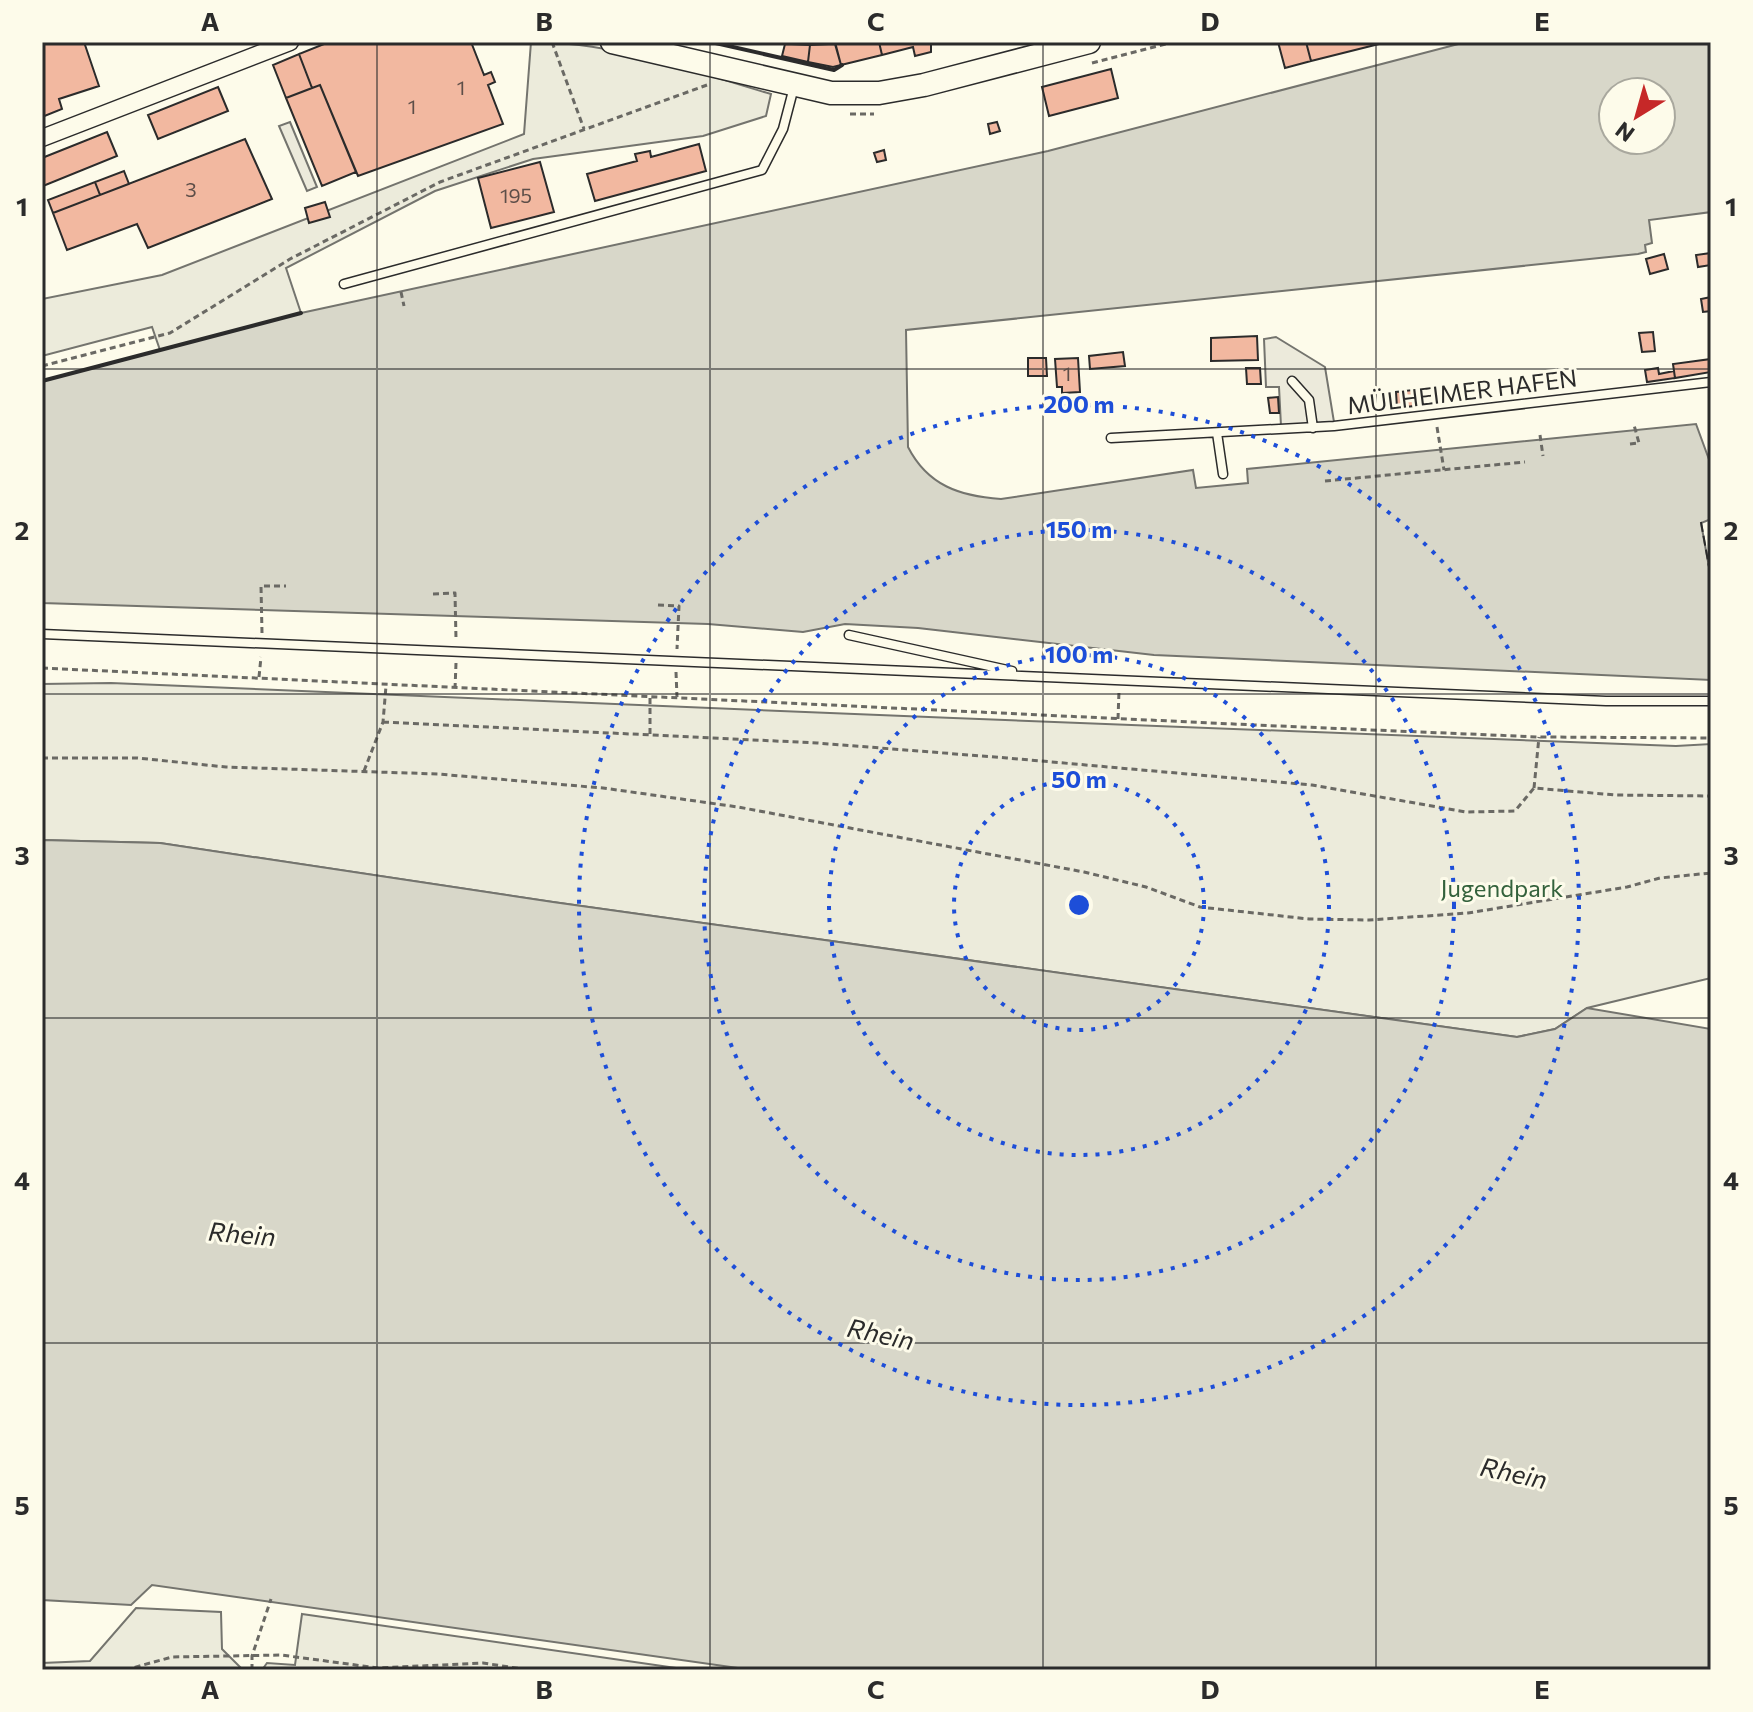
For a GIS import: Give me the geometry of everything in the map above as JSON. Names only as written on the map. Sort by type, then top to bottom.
[{"type":"street","points":[[42,138],[290,42]]},
{"type":"street","points":[[612,42],[831,93],[879,93],[924,85],[1089,42]]},
{"type":"lane","points":[[344,284],[762,170],[783,129],[794,86]]},
{"type":"lane","points":[[1292,381],[1309,400],[1313,428]]},
{"type":"lane","name":"MÜLHEIMER HAFEN","points":[[1111,438],[1313,428],[1711,382]]},
{"type":"lane","points":[[1217,433],[1223,474]]},
{"type":"lane","points":[[42,634],[262,646],[1606,701],[1711,701]]},
{"type":"lane","points":[[849,635],[1034,676]]},
{"type":"path","points":[[552,42],[584,129]]},
{"type":"path","points":[[42,366],[170,333],[290,259],[440,182],[714,83]]},
{"type":"path","points":[[401,292],[404,306]]},
{"type":"path","points":[[1630,444],[1639,443],[1634,425]]},
{"type":"path","points":[[1437,427],[1444,470]]},
{"type":"path","points":[[1540,435],[1543,456]]},
{"type":"path","points":[[1325,481],[1525,462]]},
{"type":"path","points":[[259,678],[261,586],[286,586]]},
{"type":"path","points":[[433,594],[455,593],[455,689]]},
{"type":"path","points":[[658,605],[679,606],[677,699]]},
{"type":"path","points":[[42,668],[1539,737],[1711,738]]},
{"type":"path","points":[[1118,719],[1119,679]]},
{"type":"path","points":[[364,771],[383,722],[386,686]]},
{"type":"path","points":[[650,698],[650,735]]},
{"type":"path","points":[[383,722],[817,743],[1297,783],[1466,812],[1515,811],[1534,788],[1539,737]]},
{"type":"path","points":[[42,758],[137,758],[226,767],[364,771],[544,782],[738,807],[1084,872],[1146,887],[1200,907],[1309,919],[1369,920],[1468,913],[1627,887],[1660,878],[1711,873]]},
{"type":"path","points":[[1534,788],[1615,795],[1711,796]]},
{"type":"path","points":[[252,1670],[252,1656],[271,1599]]},
{"type":"path","points":[[125,1670],[172,1657],[281,1655],[378,1668],[483,1663],[529,1670]]},
{"type":"green space","points":[[531,42],[623,52],[771,94],[766,116],[703,136],[533,159],[435,191],[286,268],[301,313],[160,350],[152,327],[42,356],[42,299],[162,275],[524,134]]},
{"type":"green space","name":"Jugendpark","points":[[111,683],[1480,739],[1676,746],[1711,744],[1711,978],[1587,1008],[1555,1029],[1517,1037],[553,902],[160,843],[42,840],[42,684]]},
{"type":"green space","points":[[136,1608],[221,1612],[222,1649],[243,1670],[42,1670],[42,1663],[90,1661]]},
{"type":"green space","points":[[302,1614],[690,1670],[262,1670],[267,1663],[295,1665]]},
{"type":"shaded area","points":[[290,122],[317,187],[307,191],[279,126]]},
{"type":"shaded area","points":[[1276,337],[1325,367],[1334,422],[1281,426],[1279,387],[1266,387],[1264,339]]},
{"type":"water","points":[[1466,42],[1711,42],[1711,212],[1649,220],[1652,243],[1645,245],[1646,252],[906,330],[908,447],[935,480],[959,492],[986,498],[1001,499],[1193,470],[1196,488],[1248,483],[1247,469],[1696,424],[1711,465],[1711,519],[1701,523],[1711,578],[1711,680],[1154,655],[918,628],[845,624],[803,632],[708,624],[42,603],[42,381],[301,313],[1048,151]]},
{"type":"water","name":"Rhein","points":[[42,840],[160,843],[553,902],[1517,1037],[1555,1029],[1587,1008],[1711,1029],[1711,1670],[752,1670],[152,1585],[131,1605],[42,1600]]},
{"type":"building","points":[[42,42],[84,42],[99,86],[59,99],[62,109],[42,117]]},
{"type":"building","points":[[329,42],[471,42],[484,75],[491,72],[495,82],[488,85],[503,124],[358,176],[320,85],[312,88],[299,54]]},
{"type":"building","points":[[835,42],[879,42],[882,55],[841,65]]},
{"type":"building","points":[[879,42],[931,42],[931,52],[915,56],[913,47],[882,55]]},
{"type":"building","points":[[1278,42],[1306,42],[1311,61],[1285,68]]},
{"type":"building","points":[[1306,42],[1387,42],[1311,61]]},
{"type":"building","points":[[785,44],[810,45],[808,62],[782,56]]},
{"type":"building","points":[[835,44],[841,65],[833,67],[808,62],[810,45]]},
{"type":"building","points":[[299,54],[312,88],[286,98],[273,65]]},
{"type":"building","points":[[1111,69],[1118,98],[1049,116],[1042,87]]},
{"type":"building","points":[[320,85],[356,172],[322,186],[286,98]]},
{"type":"building","points":[[218,87],[228,111],[158,139],[148,115]]},
{"type":"building","points":[[997,122],[1000,131],[990,134],[988,124]]},
{"type":"building","points":[[107,132],[117,156],[43,186],[42,158]]},
{"type":"building","points":[[245,139],[272,199],[148,248],[137,224],[67,250],[53,213]]},
{"type":"building","points":[[699,144],[706,171],[595,201],[587,174],[637,161],[635,154],[650,151],[651,157]]},
{"type":"building","points":[[884,150],[886,160],[877,162],[874,153]]},
{"type":"building","points":[[540,162],[554,212],[491,228],[478,178]]},
{"type":"building","points":[[124,171],[129,184],[100,195],[95,182]]},
{"type":"building","points":[[95,182],[100,195],[53,213],[48,200]]},
{"type":"building","points":[[325,202],[330,217],[309,223],[305,208]]},
{"type":"building","points":[[1711,253],[1711,265],[1698,267],[1696,255]]},
{"type":"building","points":[[1664,254],[1668,269],[1650,274],[1646,259]]},
{"type":"building","points":[[1711,297],[1711,311],[1703,312],[1701,299]]},
{"type":"building","points":[[1653,332],[1655,351],[1642,352],[1639,333]]},
{"type":"building","points":[[1257,336],[1258,360],[1211,361],[1211,338]]},
{"type":"building","points":[[1123,352],[1125,366],[1090,369],[1089,356]]},
{"type":"building","points":[[1028,358],[1046,358],[1047,376],[1028,376]]},
{"type":"building","points":[[1078,358],[1080,392],[1062,393],[1062,387],[1057,387],[1055,359]]},
{"type":"building","points":[[1711,359],[1711,372],[1675,378],[1673,364]]},
{"type":"building","points":[[1246,368],[1260,368],[1261,384],[1247,384]]},
{"type":"building","points":[[1658,368],[1659,374],[1674,371],[1675,378],[1647,382],[1645,370]]},
{"type":"building","points":[[1413,390],[1414,406],[1397,408],[1396,392]]},
{"type":"building","points":[[1278,397],[1279,413],[1270,413],[1268,398]]},
{"type":"fence","points":[[1701,522],[1711,578]]},
{"type":"wall","points":[[711,42],[834,70],[842,65]]},
{"type":"wall","points":[[42,381],[301,313]]}]
